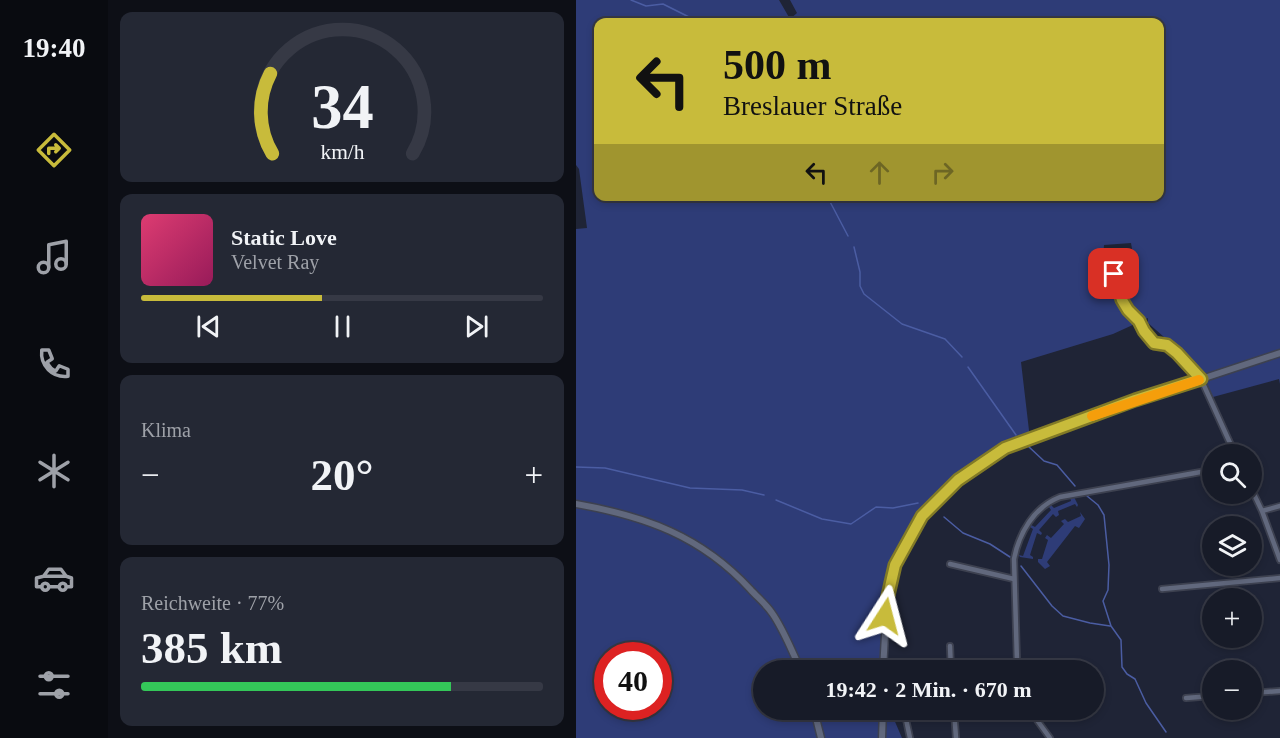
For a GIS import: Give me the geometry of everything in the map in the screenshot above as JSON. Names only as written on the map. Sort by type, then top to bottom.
[{"type":"street","points":[[1114,274],[1122,300],[1144,331],[1154,343],[1167,345],[1177,353],[1201,379],[1230,444]]},
{"type":"street","points":[[884,660],[887,600],[895,565],[922,516],[958,480],[1005,448],[1135,400],[1280,353]]},
{"type":"street","points":[[1017,660],[1014,579],[1016,549],[1028,522],[1054,499],[1202,472]]},
{"type":"street","points":[[576,504],[645,519],[674,531],[711,553],[737,575],[771,611],[796,660]]},
{"type":"street","points":[[1259,504],[1280,560]]},
{"type":"street","points":[[1262,511],[1280,507]]},
{"type":"street","points":[[950,564],[1014,579]]},
{"type":"street","points":[[1162,589],[1280,578]]},
{"type":"street","points":[[950,646],[951,660]]},
{"type":"street","points":[[1262,692],[1280,691]]},
{"type":"street","points":[[1186,698],[1202,697]]},
{"type":"street","points":[[816,720],[821,738]]},
{"type":"street","points":[[882,738],[883,720]]},
{"type":"street","points":[[906,720],[910,738]]},
{"type":"street","points":[[955,720],[956,738]]},
{"type":"street","points":[[1037,720],[1050,738]]},
{"type":"shaded area","points":[[576,0],[779,0],[789,18],[594,18],[594,201],[1164,201],[1164,18],[791,18],[797,13],[790,0],[1280,0],[1280,384],[1279,379],[1213,397],[1201,371],[1177,345],[1172,344],[1148,323],[1148,318],[1113,334],[1021,362],[1030,439],[1009,448],[968,473],[933,505],[918,524],[905,544],[891,578],[885,617],[883,660],[753,660],[753,720],[894,720],[902,738],[576,738],[576,229],[587,228],[579,169],[576,165]],"holes":[[[1131,243],[1135,266],[1117,276],[1112,276],[1103,258],[1104,245]]]},
{"type":"shaded area","points":[[1070,497],[1074,497],[1077,507],[1075,504],[1058,511],[1059,515],[1056,517],[1053,514],[1039,530],[1041,535],[1037,533],[1030,555],[1033,559],[1020,557],[1019,555],[1023,556],[1033,529],[1031,525],[1035,527],[1051,510],[1049,507],[1051,505],[1054,508],[1071,501]]},
{"type":"shaded area","points":[[1080,512],[1085,519],[1079,528],[1075,526],[1047,562],[1050,566],[1045,569],[1038,559],[1042,559],[1048,540],[1045,538],[1047,535],[1051,538],[1064,524],[1061,521],[1065,519],[1068,522],[1081,516]]},
{"type":"waterway","points":[[631,0],[646,6],[663,4],[691,18]]},
{"type":"waterway","points":[[830,201],[848,236]]},
{"type":"waterway","points":[[854,247],[860,272],[860,286],[864,294],[902,324],[945,339],[962,357]]},
{"type":"waterway","points":[[968,367],[1016,435]]},
{"type":"waterway","points":[[1028,446],[1044,461],[1057,465],[1075,486]]},
{"type":"waterway","points":[[576,467],[605,468],[690,488],[742,490],[764,495]]},
{"type":"waterway","points":[[1087,496],[1098,505],[1104,515],[1109,565],[1108,590],[1103,601],[1111,626],[1121,640],[1122,667],[1135,679],[1146,703],[1166,732]]},
{"type":"waterway","points":[[776,500],[822,519],[851,524],[876,507],[893,508],[918,503]]},
{"type":"waterway","points":[[944,517],[963,533],[990,544],[1010,557]]},
{"type":"waterway","points":[[1021,566],[1052,606],[1063,616],[1110,626]]},
{"type":"slow traffic","points":[[1092,416],[1199,380]]},
{"type":"route","points":[[885,616],[895,565],[922,516],[958,480],[1005,448],[1135,400],[1201,379],[1177,353],[1167,345],[1154,343],[1144,331],[1122,300],[1114,274]]}]
